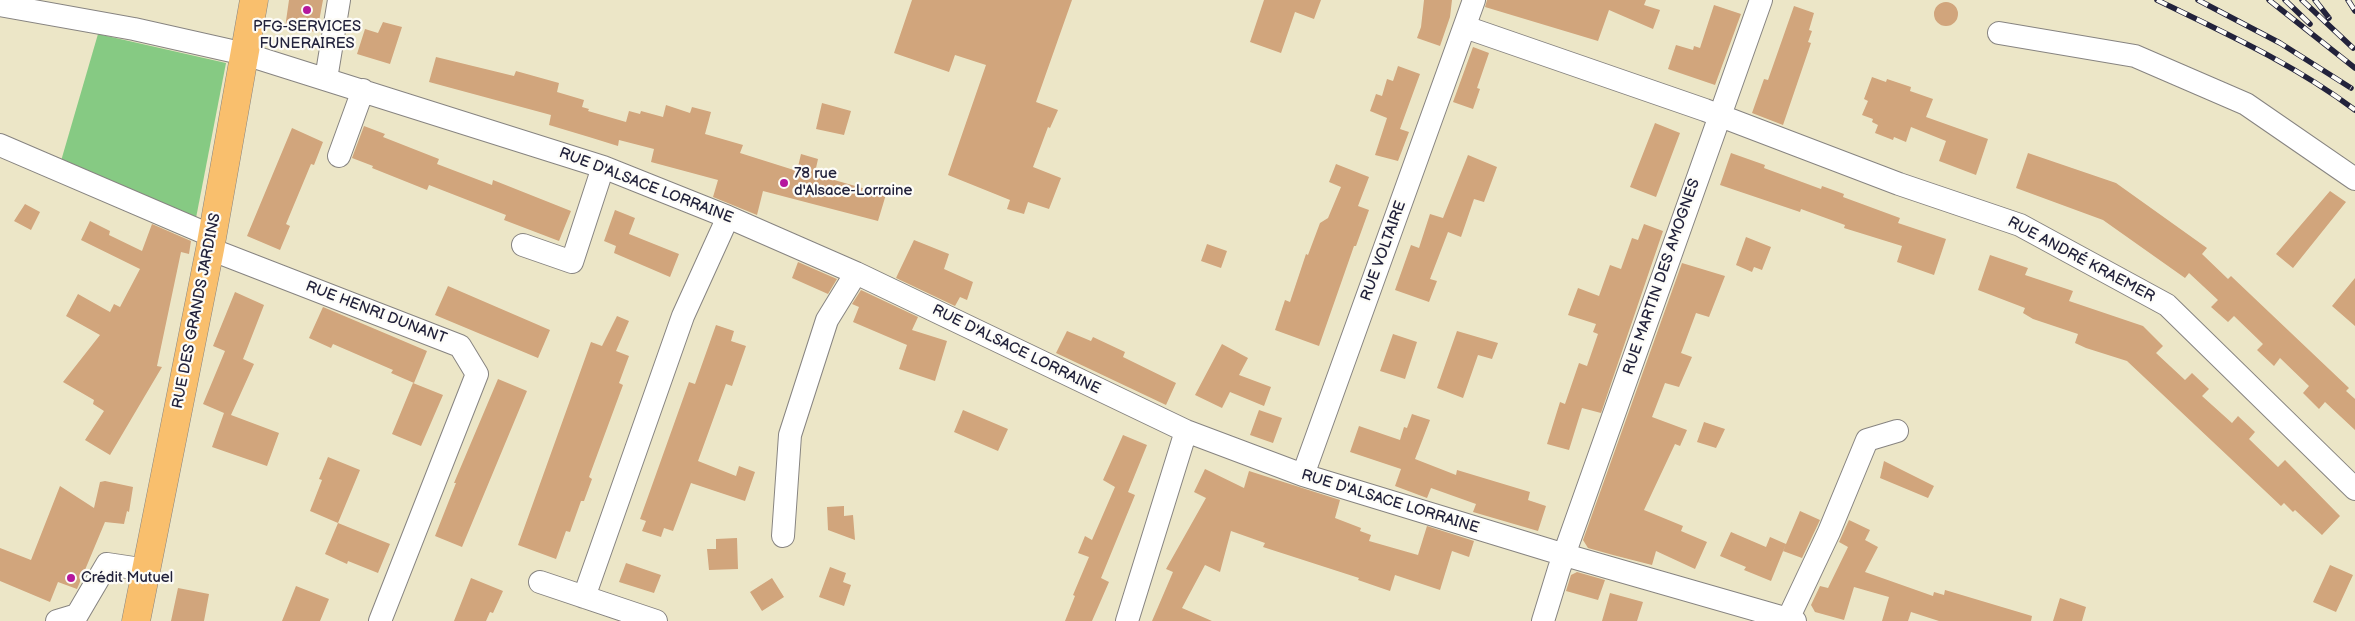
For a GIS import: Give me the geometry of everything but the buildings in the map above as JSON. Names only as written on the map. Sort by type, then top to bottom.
[{"type":"main road","name":"RUE DES GRANDS JARDINS","points":[[136,621],[211,243],[254,0]]},
{"type":"street","points":[[326,79],[339,0]]},
{"type":"street","name":"RUE VOLTAIRE","points":[[1303,475],[1474,0]]},
{"type":"street","name":"RUE MARTIN DES AMOGNES","points":[[1543,621],[1761,0]]},
{"type":"street","name":"RUE D'ALSACE LORRAINE","points":[[0,5],[134,29],[245,54],[603,167],[728,217],[856,273],[1186,431],[1303,475],[1565,556],[1792,620]]},
{"type":"street","points":[[1464,27],[1719,116]]},
{"type":"street","points":[[1999,33],[2135,56],[2246,104],[2355,179]]},
{"type":"street","points":[[340,156],[363,90]]},
{"type":"street","name":"RUE ANDRÉ KRAEMER","points":[[1719,116],[1899,184],[2020,225],[2167,306],[2355,489]]},
{"type":"street","points":[[0,145],[211,243]]},
{"type":"street","points":[[524,245],[572,262],[603,167]]},
{"type":"street","points":[[584,597],[683,316],[728,217]]},
{"type":"street","name":"RUE HENRI DUNANT","points":[[211,243],[460,346],[477,374],[380,621]]},
{"type":"street","points":[[783,536],[790,435],[827,320],[856,273]]},
{"type":"street","points":[[1128,621],[1186,431]]},
{"type":"street","points":[[1792,620],[1867,440],[1897,431]]},
{"type":"street","points":[[57,621],[77,615],[106,564],[147,570]]},
{"type":"street","points":[[540,582],[656,621]]},
{"type":"green space","points":[[98,34],[226,63],[196,218],[61,161]]},
{"type":"railway","points":[[2157,0],[2283,64],[2332,93],[2355,110]]},
{"type":"railway","points":[[2198,0],[2280,43],[2351,88]]},
{"type":"railway","points":[[2269,0],[2355,68]]},
{"type":"railway","points":[[2285,0],[2310,24]]},
{"type":"railway","points":[[2302,0],[2353,48]]},
{"type":"railway","points":[[2315,0],[2329,18]]},
{"type":"railway","points":[[2348,0],[2355,11]]},
{"type":"place","name":"PFG-SERVICES FUNERAIRES","points":[[307,10]]},
{"type":"place","name":"78 rue d'Alsace-Lorraine","points":[[784,183]]},
{"type":"place","name":"Crédit Mutuel","points":[[71,578]]}]
